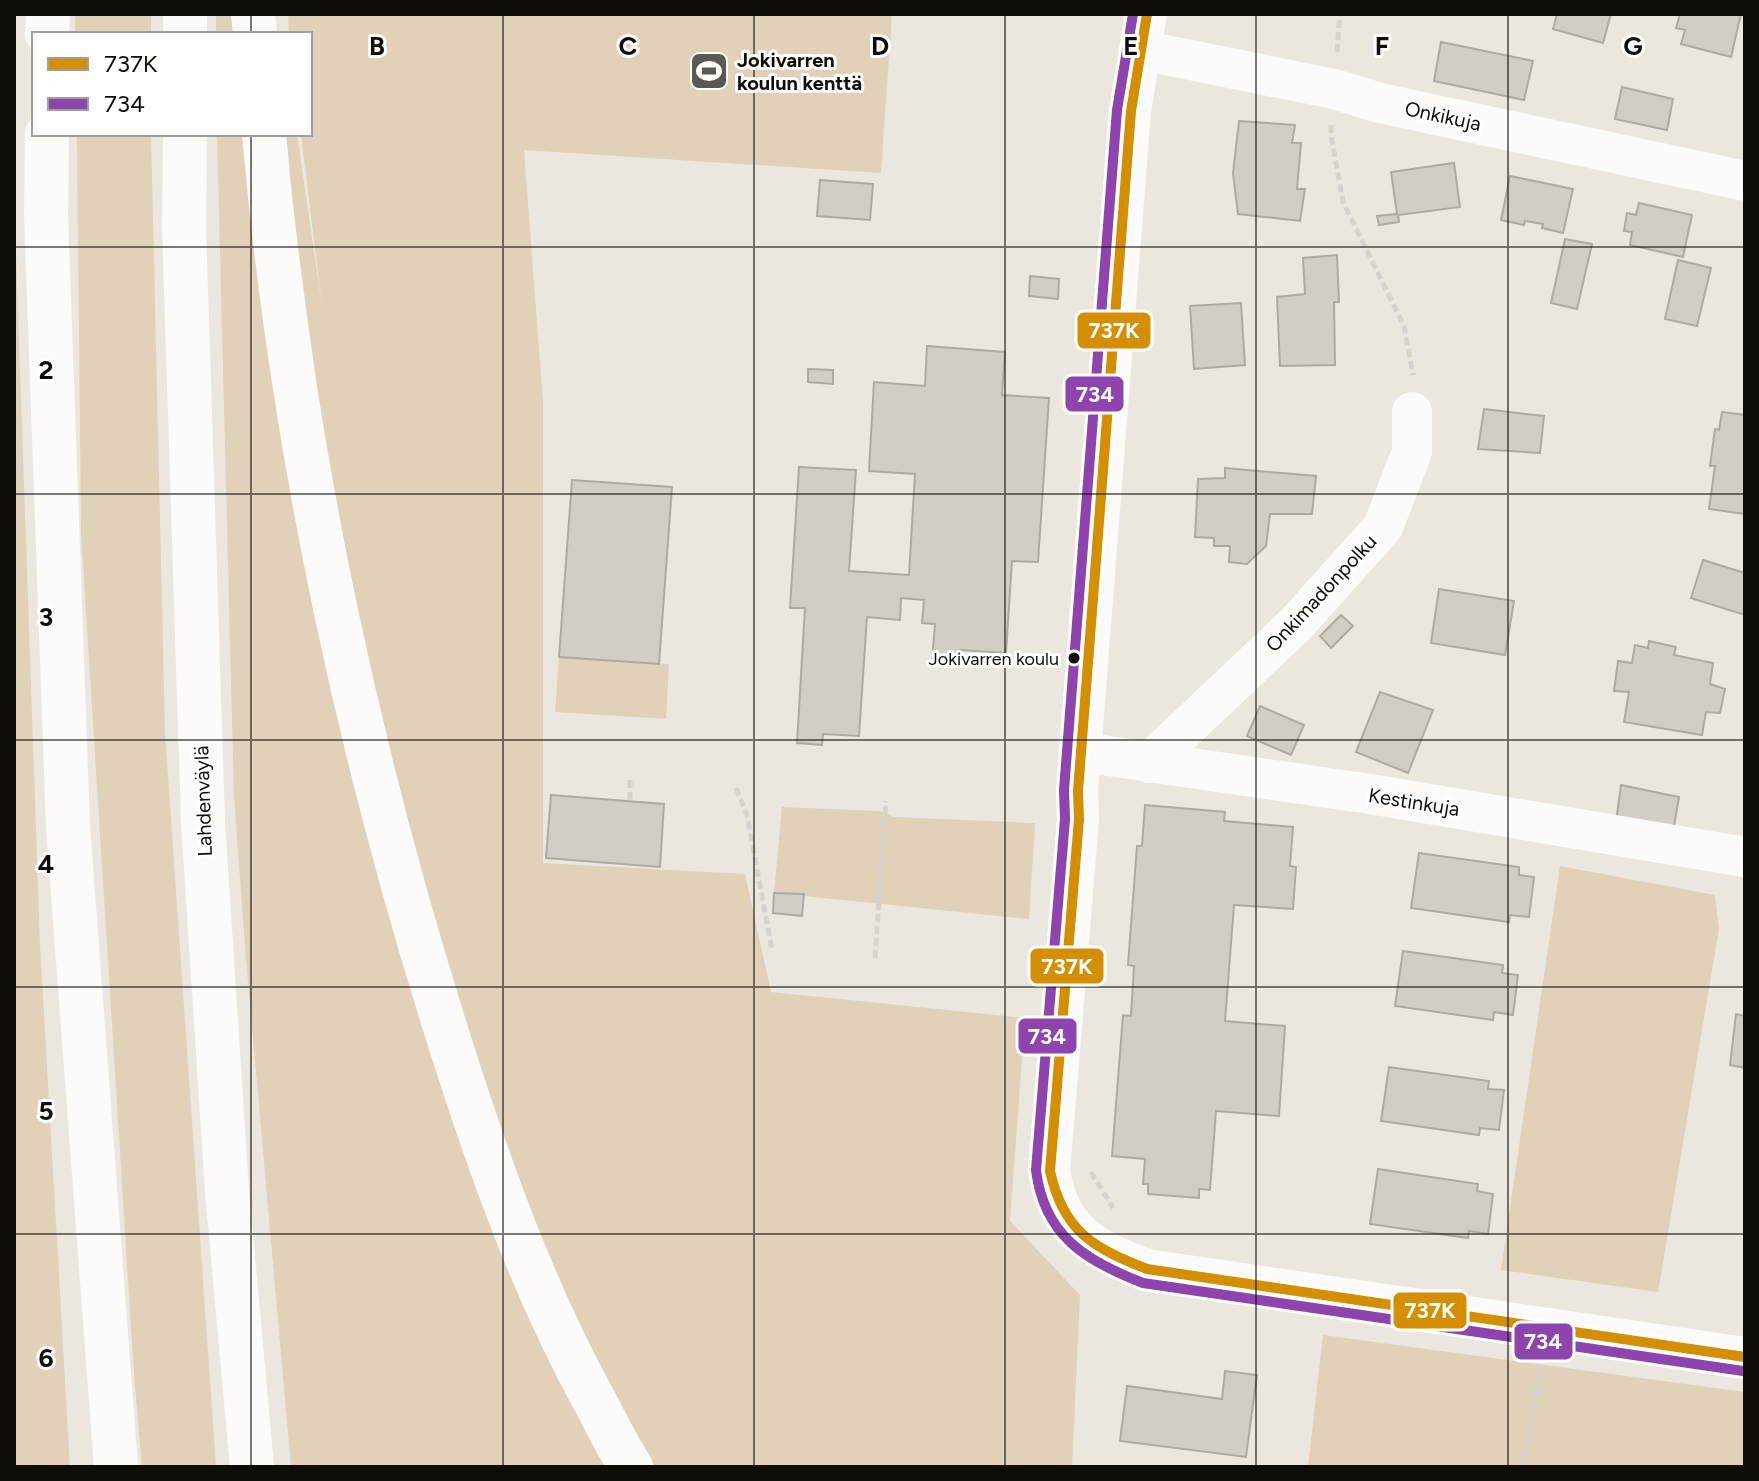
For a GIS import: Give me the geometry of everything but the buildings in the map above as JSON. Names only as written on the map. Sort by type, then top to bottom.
[{"type":"highway","points":[[47,136],[47,231],[68,827],[116,1467]]},
{"type":"highway","name":"Lahdenväylä","points":[[185,136],[185,258],[203,822],[227,1191],[252,1467]]},
{"type":"highway","points":[[264,136],[289,336],[314,494],[344,655],[395,855],[436,1000],[479,1133],[524,1253],[571,1358],[631,1467]]},
{"type":"street","name":"Onkikuja","points":[[1144,32],[1380,103],[1745,181]]},
{"type":"street","points":[[1144,32],[1128,145],[1078,791],[1079,819],[1050,1171],[1057,1204],[1081,1235],[1121,1259],[1147,1269],[1745,1357]]},
{"type":"street","name":"Onkimadonpolku","points":[[1149,763],[1296,624],[1383,527],[1412,452],[1412,412]]},
{"type":"street","name":"Kestinkuja","points":[[1081,752],[1370,794],[1745,857]]},
{"type":"path","points":[[1340,14],[1331,135],[1343,202],[1404,326],[1413,371],[1412,412]]},
{"type":"path","points":[[630,780],[630,801]]},
{"type":"path","points":[[736,788],[747,815],[772,950]]},
{"type":"path","points":[[875,958],[886,801]]},
{"type":"path","points":[[1088,1159],[1105,1199],[1119,1216]]},
{"type":"path","points":[[1523,1467],[1544,1350]]},
{"type":"shaded area","points":[[75,14],[151,14],[151,32],[75,32]]},
{"type":"shaded area","points":[[216,14],[237,14],[239,32],[216,32]]},
{"type":"shaded area","points":[[288,14],[892,14],[881,173],[524,150],[543,402],[543,863],[745,874],[771,992],[1025,1018],[1010,1221],[1080,1295],[1072,1467],[655,1467],[595,1364],[526,1200],[466,1028],[392,774],[334,515],[283,136],[297,136],[322,306],[301,136],[312,136],[312,32],[289,32]]},
{"type":"shaded area","points":[[77,136],[151,136],[165,733],[216,1467],[142,1467],[81,532]]},
{"type":"shaded area","points":[[217,136],[248,136],[425,1034],[612,1467],[291,1467],[234,798]]},
{"type":"shaded area","points":[[14,196],[40,945],[70,1467],[14,1467]]},
{"type":"shaded area","points":[[559,657],[669,664],[666,719],[555,712]]},
{"type":"shaded area","points":[[782,807],[879,811],[894,817],[1035,823],[1029,919],[774,893]]},
{"type":"shaded area","points":[[1560,866],[1715,895],[1719,929],[1658,1292],[1501,1270]]},
{"type":"shaded area","points":[[1323,1335],[1745,1392],[1745,1467],[1308,1467]]},
{"type":"transit line","name":"734","points":[[1133,14],[1117,110],[1036,1170],[1048,1212],[1058,1229],[1086,1255],[1143,1283],[1743,1371]]},
{"type":"transit line","name":"737K","points":[[1147,14],[1131,111],[1050,1171],[1063,1209],[1072,1223],[1096,1245],[1147,1269],[1745,1357]]},
{"type":"place","name":"Jokivarren koulun kenttä","points":[[709,71]]},
{"type":"place","name":"Jokivarren koulu","points":[[1074,658]]}]
